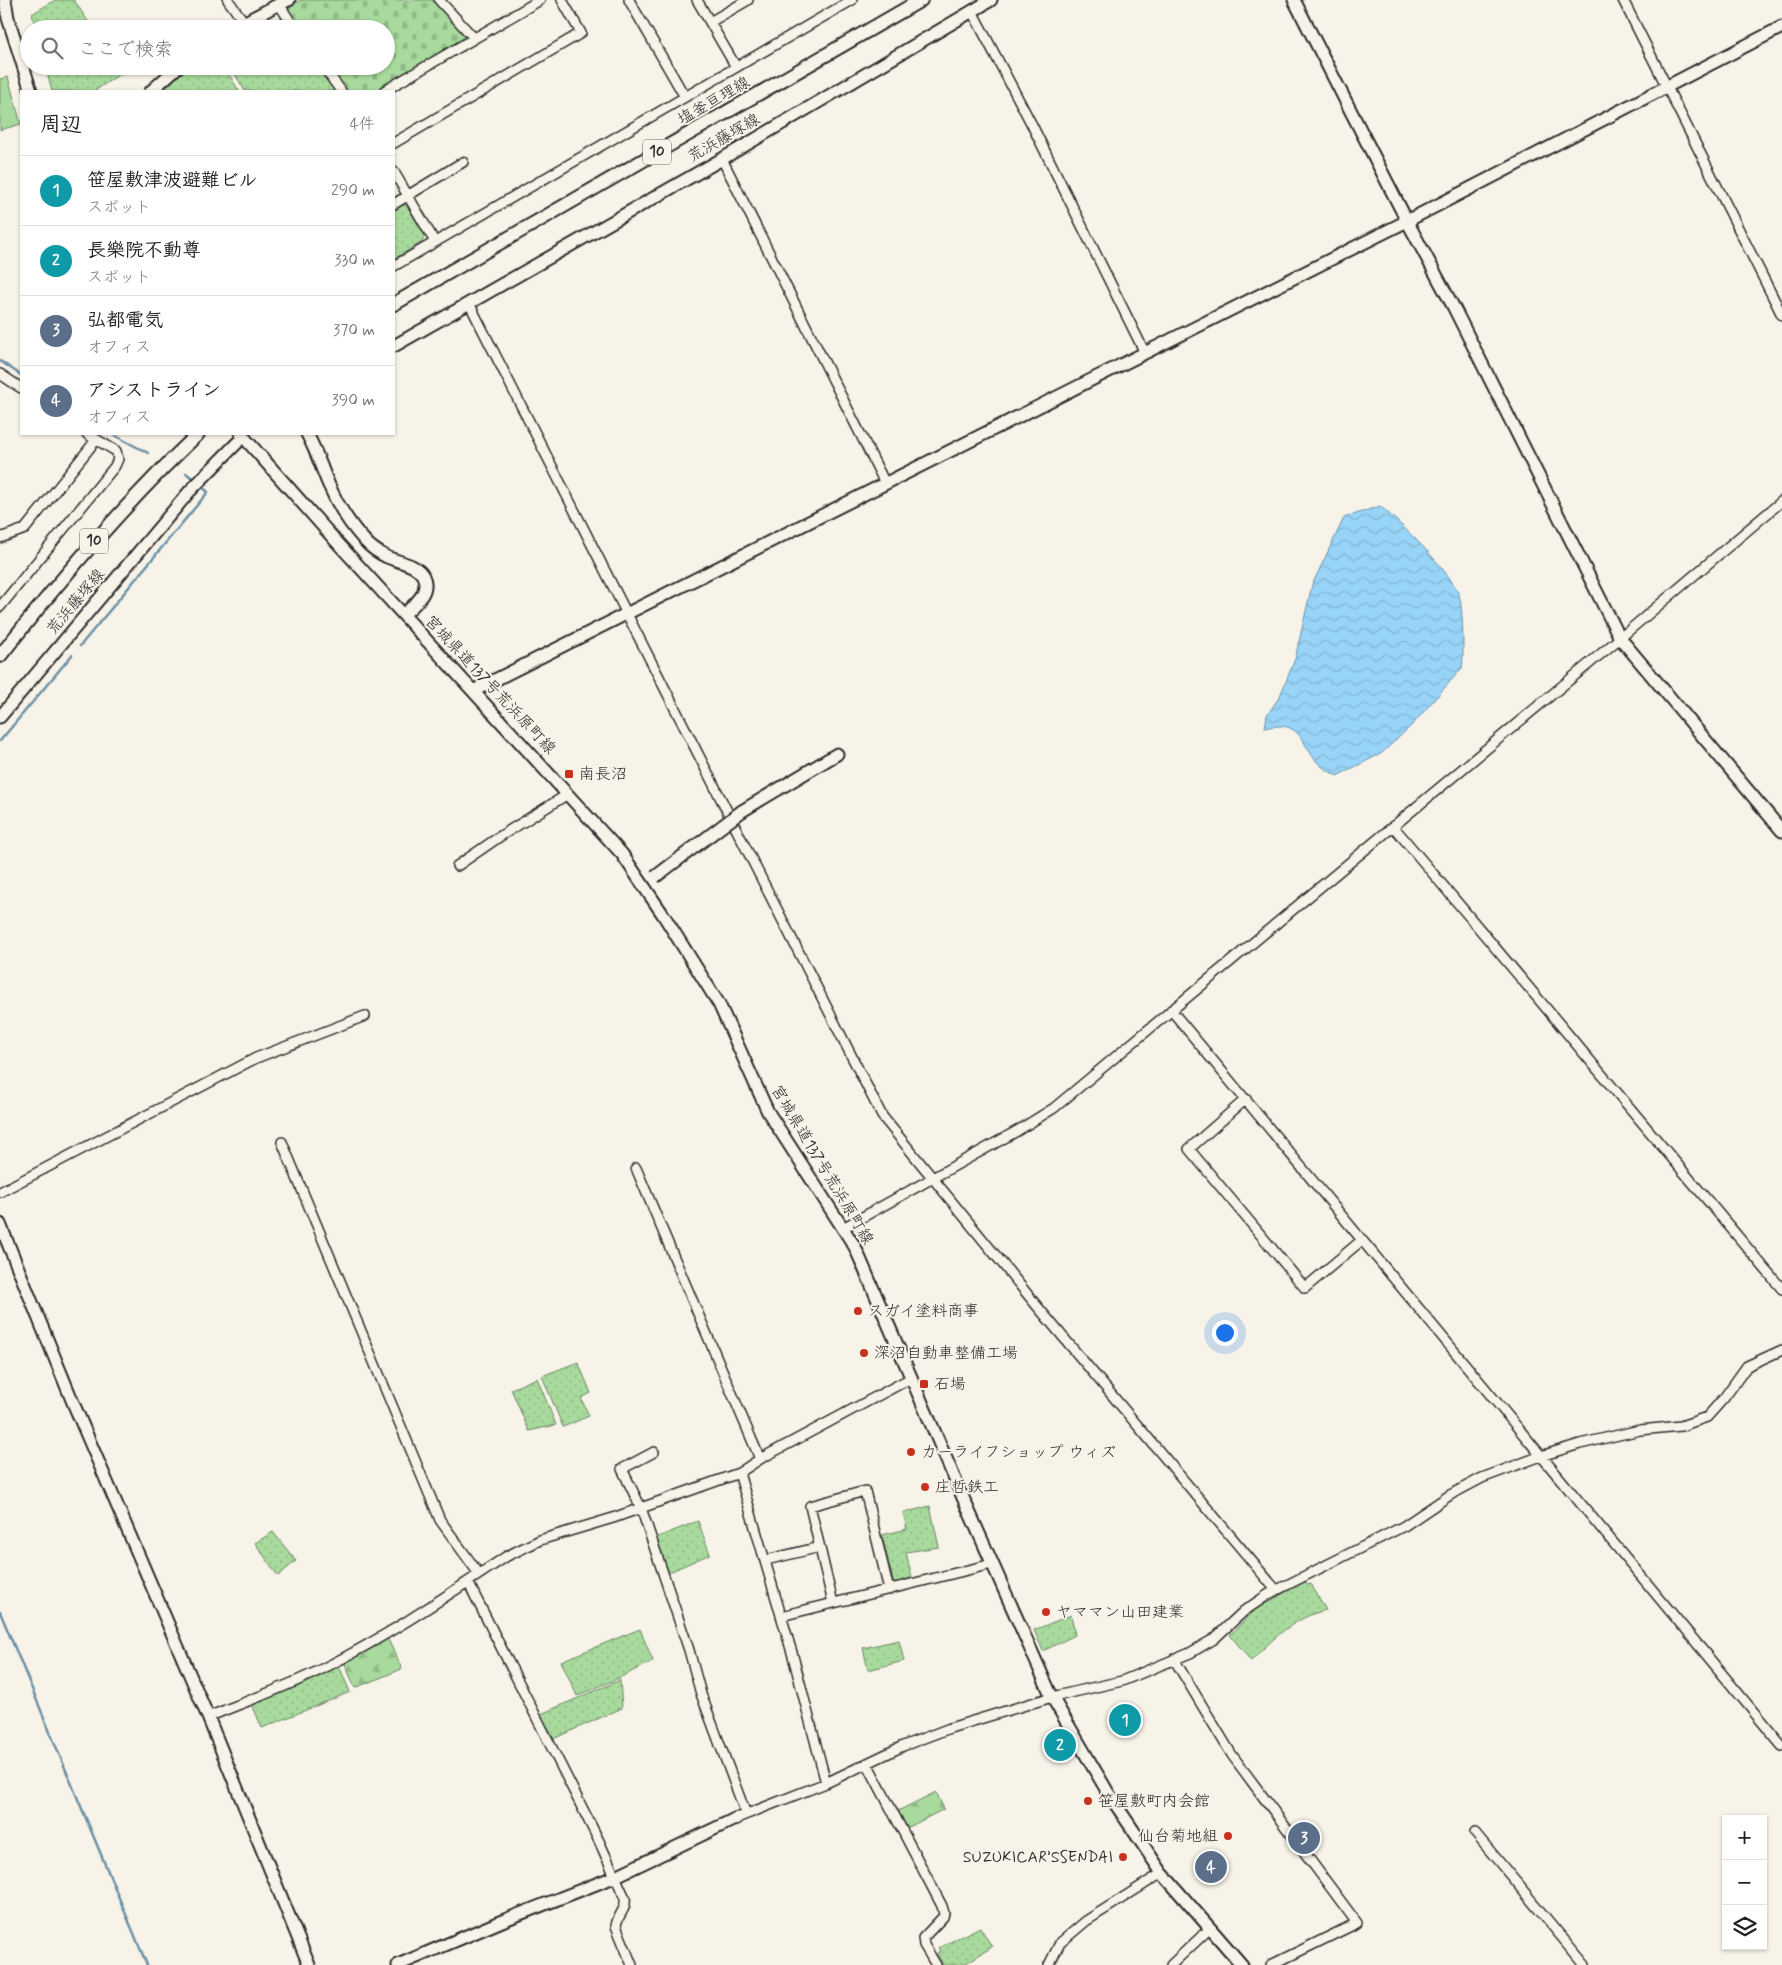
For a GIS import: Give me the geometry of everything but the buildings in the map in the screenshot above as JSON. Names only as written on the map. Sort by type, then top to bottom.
[{"type":"main road","name":"塩釜亘理線","points":[[395,303],[921,0]]},
{"type":"main road","name":"10","points":[[0,656],[61,579],[125,506],[197,435]]},
{"type":"street","points":[[4,0],[20,56]]},
{"type":"street","points":[[228,0],[243,20]]},
{"type":"street","points":[[439,0],[474,38]]},
{"type":"street","points":[[386,90],[540,0]]},
{"type":"street","points":[[395,141],[580,33],[562,0]]},
{"type":"street","points":[[629,0],[685,96]]},
{"type":"street","points":[[697,0],[736,67]]},
{"type":"street","points":[[710,22],[748,0]]},
{"type":"street","points":[[395,265],[852,0]]},
{"type":"street","name":"荒浜藤塚線","points":[[395,345],[722,159],[991,0]]},
{"type":"street","points":[[1294,0],[1407,221],[1454,308],[1620,638],[1782,831]]},
{"type":"street","points":[[1623,0],[1782,315]]},
{"type":"street","points":[[248,20],[284,2],[291,20]]},
{"type":"street","points":[[972,11],[1035,132],[1145,353]]},
{"type":"street","points":[[473,691],[1407,221],[1782,27]]},
{"type":"street","points":[[26,75],[31,90]]},
{"type":"street","points":[[151,90],[169,75]]},
{"type":"street","points":[[329,75],[340,90]]},
{"type":"street","points":[[722,159],[885,483]]},
{"type":"street","points":[[395,203],[463,162]]},
{"type":"street","points":[[395,174],[435,242]]},
{"type":"street","points":[[470,303],[882,1116],[932,1179],[1276,1590]]},
{"type":"street","points":[[0,374],[20,387]]},
{"type":"street","points":[[0,607],[115,466],[118,459],[116,451],[88,435]]},
{"type":"street","points":[[308,435],[314,446],[332,492],[348,521],[378,552],[414,567],[422,574],[425,584],[423,592],[404,614]]},
{"type":"street","name":"荒浜藤塚線","points":[[0,717],[192,488],[239,438]]},
{"type":"street","name":"宮城県道137号荒浜原町線","points":[[239,438],[404,614],[622,854],[664,916],[719,1004],[768,1112],[855,1247],[992,1564],[1052,1697],[1110,1796],[1162,1873],[1242,1965]]},
{"type":"street","points":[[0,538],[24,529],[96,440]]},
{"type":"street","points":[[843,1228],[1054,1108],[1620,638],[1782,500]]},
{"type":"street","points":[[644,886],[742,811],[837,754]]},
{"type":"street","points":[[457,866],[568,794]]},
{"type":"street","points":[[1393,826],[1782,1290]]},
{"type":"street","points":[[1171,1010],[1782,1746]]},
{"type":"street","points":[[0,1192],[256,1058],[365,1016]]},
{"type":"street","points":[[1246,1100],[1189,1149],[1305,1288],[1362,1240]]},
{"type":"street","points":[[282,1142],[440,1520],[479,1574]]},
{"type":"street","points":[[636,1168],[760,1459]]},
{"type":"street","points":[[0,1224],[78,1414],[208,1717],[309,1965]]},
{"type":"street","points":[[398,1965],[502,1921],[614,1877],[742,1816],[826,1783],[867,1763],[950,1728],[1052,1697],[1122,1681],[1174,1660],[1214,1639],[1244,1611],[1276,1590],[1404,1526],[1450,1495],[1482,1478],[1580,1444],[1640,1430],[1681,1426],[1707,1417],[1724,1398],[1747,1366],[1782,1350]]},
{"type":"street","points":[[208,1717],[325,1668],[394,1629],[507,1556],[540,1540],[641,1508],[739,1473],[760,1459],[912,1378]]},
{"type":"street","points":[[654,1452],[622,1469],[641,1508],[742,1816]]},
{"type":"street","points":[[739,1473],[766,1560],[826,1783]]},
{"type":"street","points":[[833,1603],[810,1506],[865,1491],[889,1590]]},
{"type":"street","points":[[766,1560],[820,1548]]},
{"type":"street","points":[[781,1616],[992,1564]]},
{"type":"street","points":[[468,1582],[599,1841],[625,1898],[626,1904],[616,1926],[632,1965]]},
{"type":"street","points":[[1174,1660],[1232,1755],[1357,1923],[1272,1965]]},
{"type":"street","points":[[867,1763],[942,1906],[943,1917],[923,1938],[924,1944],[936,1965]]},
{"type":"street","points":[[1475,1832],[1585,1965]]},
{"type":"street","points":[[1049,1965],[1060,1943],[1086,1922],[1162,1873]]},
{"type":"street","points":[[1170,1965],[1206,1932]]},
{"type":"green space","points":[[55,0],[74,0],[87,20],[34,20],[32,14]]},
{"type":"green space","points":[[302,0],[434,0],[467,35],[466,42],[381,90],[343,90],[332,75],[395,75],[395,20],[292,20],[286,11],[286,6]]},
{"type":"green space","points":[[48,75],[119,75],[96,90],[52,90]]},
{"type":"green space","points":[[179,75],[229,75],[238,90],[162,90]]},
{"type":"green space","points":[[235,75],[325,75],[336,90],[244,90]]},
{"type":"green space","points":[[8,77],[20,124],[0,130],[0,79]]},
{"type":"green space","points":[[401,204],[407,206],[425,236],[422,242],[395,258],[395,207]]},
{"type":"green space","points":[[578,1362],[591,1393],[581,1398],[589,1416],[563,1427],[542,1376]]},
{"type":"green space","points":[[537,1378],[556,1425],[529,1431],[511,1389]]},
{"type":"green space","points":[[930,1506],[939,1547],[906,1552],[912,1578],[897,1583],[893,1581],[882,1535],[907,1529],[903,1513]]},
{"type":"green space","points":[[698,1521],[710,1554],[665,1574],[653,1539]]},
{"type":"green space","points":[[273,1532],[296,1561],[278,1576],[255,1543]]},
{"type":"green space","points":[[1305,1581],[1307,1585],[1311,1584],[1326,1610],[1304,1618],[1285,1630],[1251,1661],[1230,1635],[1256,1609]]},
{"type":"green space","points":[[1071,1615],[1075,1635],[1043,1651],[1034,1630]]},
{"type":"green space","points":[[640,1629],[653,1661],[577,1696],[561,1661]]},
{"type":"green space","points":[[385,1633],[402,1669],[355,1688],[342,1657]]},
{"type":"green space","points":[[899,1640],[904,1661],[868,1670],[863,1648]]},
{"type":"green space","points":[[337,1661],[350,1692],[262,1728],[249,1697]]},
{"type":"green space","points":[[620,1680],[622,1708],[551,1740],[539,1717],[541,1714]]},
{"type":"green space","points":[[936,1792],[944,1809],[907,1828],[898,1811]]},
{"type":"green space","points":[[980,1927],[992,1947],[963,1965],[943,1965],[937,1953],[940,1951],[938,1948]]},
{"type":"water","points":[[1380,506],[1424,548],[1454,585],[1459,595],[1461,610],[1462,668],[1412,725],[1382,753],[1337,776],[1320,765],[1299,735],[1293,730],[1277,726],[1265,728],[1267,715],[1280,696],[1295,659],[1312,585],[1344,518]]},
{"type":"waterway","points":[[0,361],[20,374]]},
{"type":"waterway","points":[[114,435],[148,453]]},
{"type":"waterway","points":[[186,473],[195,480]]},
{"type":"waterway","points":[[80,646],[208,492],[201,486]]},
{"type":"waterway","points":[[0,741],[72,655]]},
{"type":"waterway","points":[[0,1612],[147,1965]]},
{"type":"place","name":"南長沼","points":[[569,774]]},
{"type":"place","name":"スガイ塗料商事","points":[[858,1311]]},
{"type":"place","name":"深沼自動車整備工場","points":[[864,1353]]},
{"type":"place","name":"石場","points":[[924,1384]]},
{"type":"place","name":"カーライフショップ ウィズ","points":[[911,1452]]},
{"type":"place","name":"庄哲鉄工","points":[[925,1487]]},
{"type":"place","name":"ヤママン山田建業","points":[[1046,1612]]},
{"type":"place","name":"笹屋敷津波避難ビル","points":[[1125,1720]]},
{"type":"place","name":"長樂院不動尊","points":[[1060,1745]]},
{"type":"place","name":"笹屋敷町内会館","points":[[1088,1801]]},
{"type":"place","name":"仙台菊地組","points":[[1228,1836]]},
{"type":"place","name":"弘都電気","points":[[1304,1838]]},
{"type":"place","name":"SUZUKICAR’SSENDAI","points":[[1123,1857]]},
{"type":"place","name":"アシストライン","points":[[1211,1867]]}]
